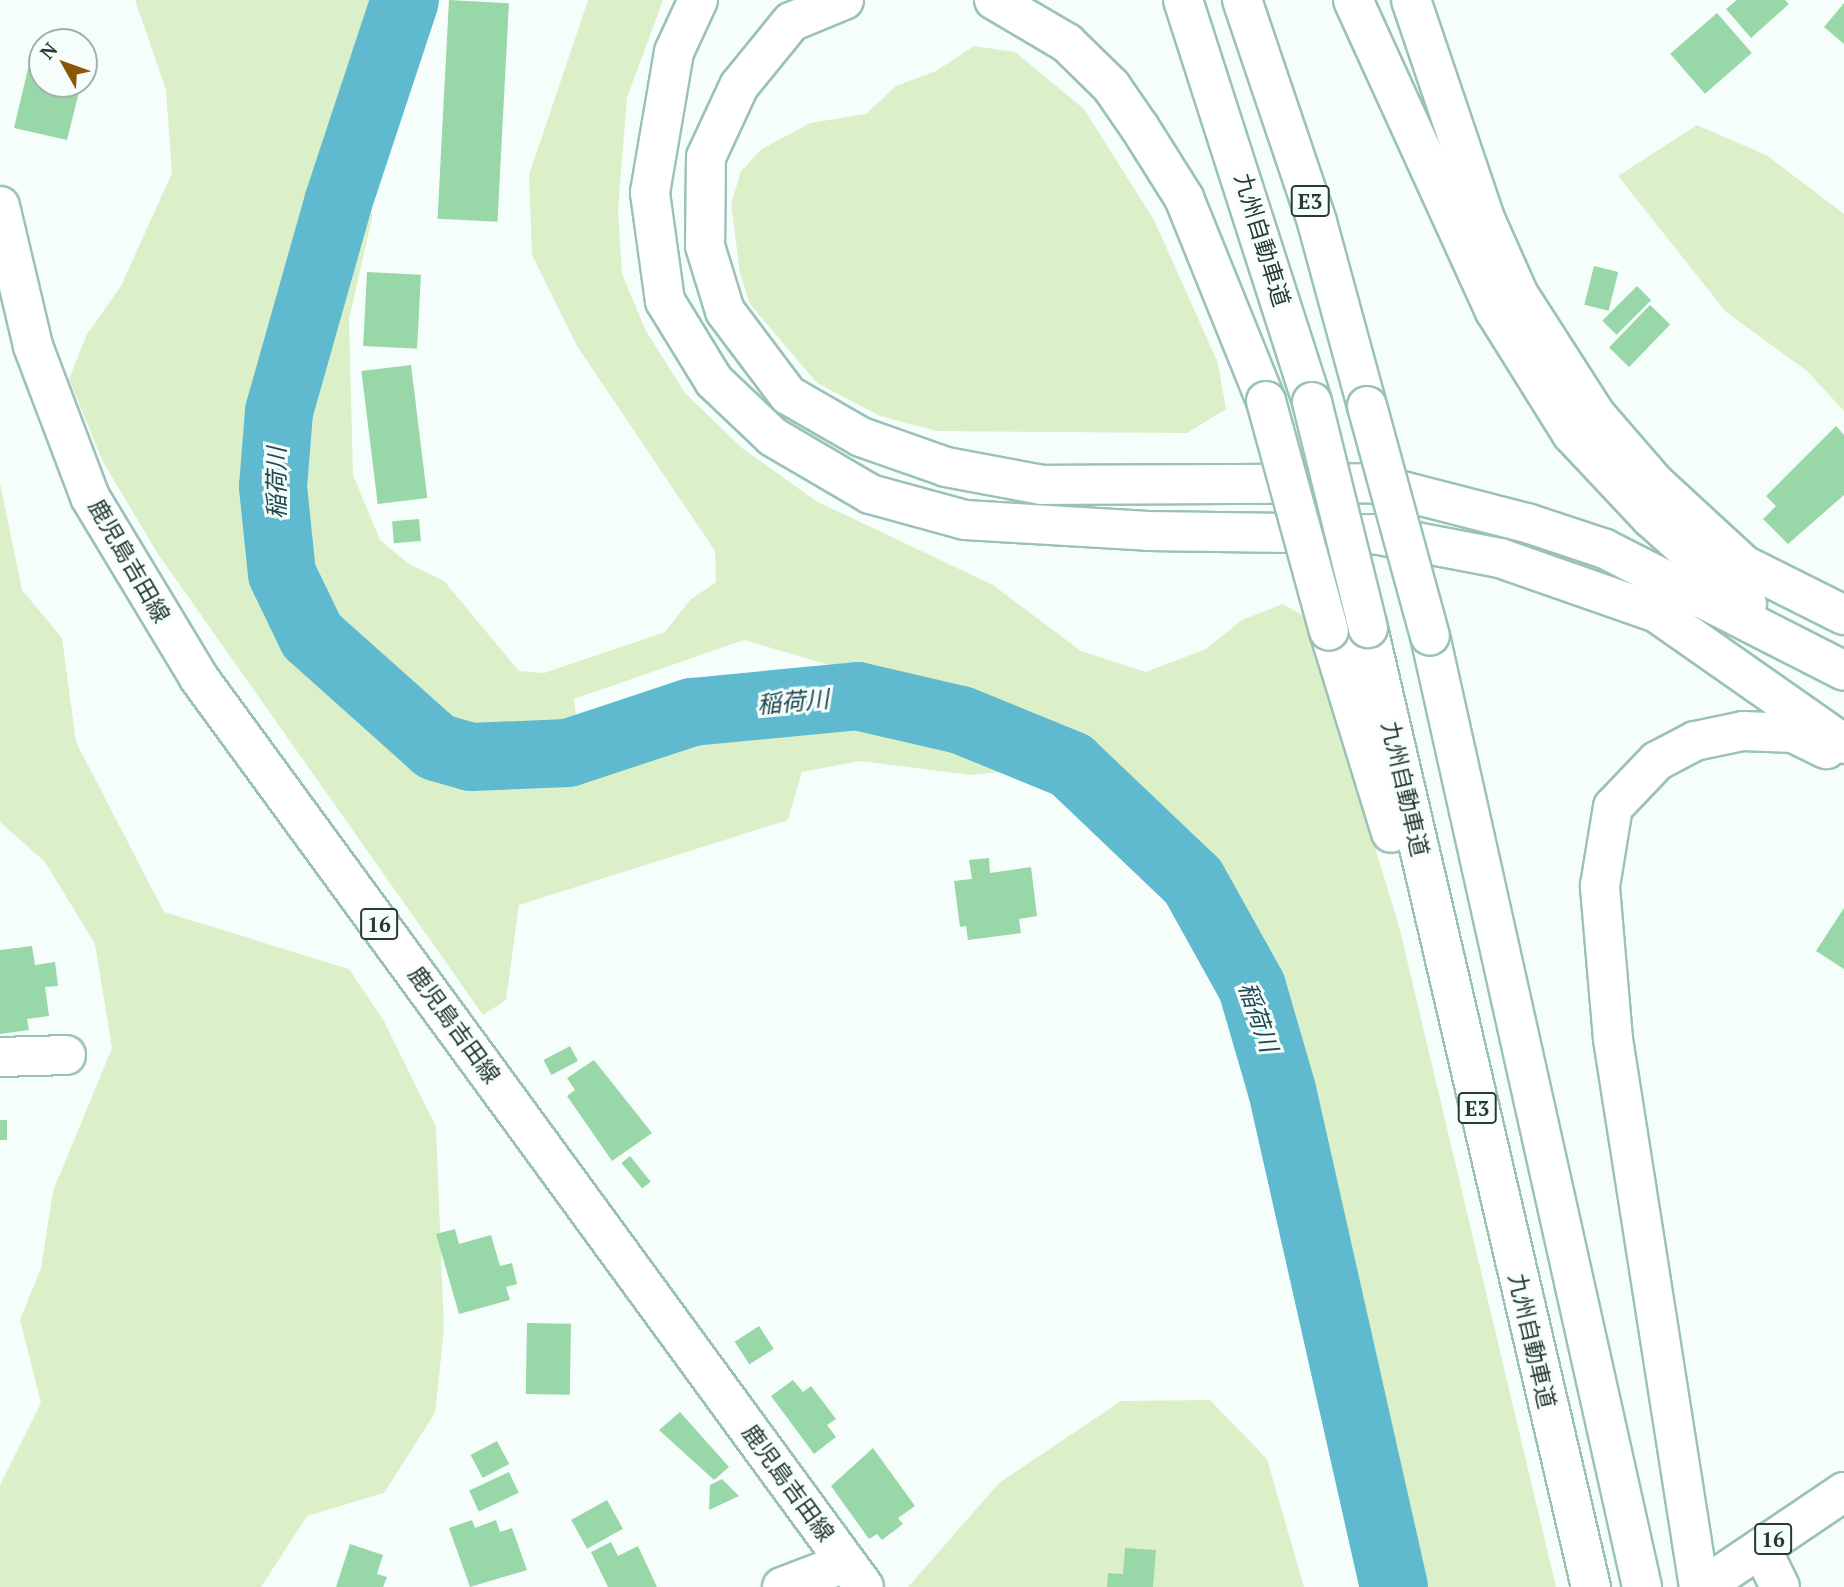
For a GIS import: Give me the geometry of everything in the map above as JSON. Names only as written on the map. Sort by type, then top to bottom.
[{"type":"main road","points":[[698,0],[674,52],[650,193],[666,301],[714,381],[773,437],[870,495],[965,520],[1148,531],[1374,534],[1500,558],[1657,613],[1844,744]]},
{"type":"main road","points":[[844,0],[790,22],[739,86],[706,157],[705,246],[725,311],[788,395],[861,437],[934,463],[1042,485],[1371,483],[1605,549],[1782,636],[1844,671]]},
{"type":"main road","points":[[994,0],[1067,43],[1111,86],[1184,198],[1266,401],[1329,631],[1479,1120]]},
{"type":"main road","name":"九州自動車道","points":[[1183,0],[1312,402],[1368,628],[1479,1120],[1591,1587]]},
{"type":"main road","name":"E3","points":[[1242,0],[1317,222],[1430,636],[1639,1575]]},
{"type":"main road","points":[[1353,0],[1495,311],[1572,434],[1651,518],[1782,636]]},
{"type":"main road","points":[[1410,0],[1486,221],[1519,295],[1596,415],[1655,484],[1744,565],[1844,615]]},
{"type":"main road","name":"鹿児島吉田線","points":[[0,206],[33,346],[90,497],[179,646],[275,788],[439,1002],[855,1575]]},
{"type":"main road","points":[[1701,1587],[1613,1039],[1600,887],[1613,807],[1657,761],[1695,741],[1743,730],[1793,733],[1844,758]]},
{"type":"main road","points":[[0,1056],[66,1055]]},
{"type":"main road","name":"16","points":[[1701,1587],[1844,1492]]},
{"type":"main road","points":[[1761,1548],[1780,1587]]},
{"type":"main road","points":[[782,1587],[855,1575]]},
{"type":"green space","points":[[135,0],[395,0],[328,186],[330,200],[373,214],[349,319],[353,475],[380,540],[409,564],[444,581],[519,671],[544,673],[665,632],[690,600],[716,582],[715,551],[577,346],[532,255],[529,175],[588,0],[663,0],[627,98],[618,209],[622,274],[646,331],[685,393],[742,448],[816,501],[993,585],[1081,651],[1146,672],[1206,649],[1242,620],[1283,604],[1305,617],[1399,926],[1556,1587],[1417,1587],[1280,1001],[1228,902],[1160,819],[1113,775],[1032,725],[744,640],[574,699],[581,759],[708,700],[787,690],[948,727],[1005,750],[1012,771],[970,775],[860,761],[802,772],[788,820],[519,905],[506,1000],[483,1015],[158,554],[103,462],[69,379],[87,334],[121,286],[172,173],[166,90]]},
{"type":"green space","points":[[974,46],[1015,52],[1084,109],[1154,220],[1218,363],[1226,409],[1187,433],[937,431],[880,416],[817,383],[750,304],[740,273],[731,204],[741,171],[762,149],[810,123],[866,114],[896,86],[936,71]]},
{"type":"green space","points":[[1697,125],[1768,156],[1844,214],[1844,411],[1807,371],[1726,312],[1618,176]]},
{"type":"green space","points":[[0,483],[22,590],[62,638],[76,742],[164,912],[349,969],[384,1021],[436,1127],[444,1330],[435,1413],[384,1493],[307,1516],[261,1587],[0,1587],[0,1485],[41,1403],[20,1320],[41,1268],[53,1191],[112,1048],[95,944],[45,862],[0,822]]},
{"type":"green space","points":[[1210,1400],[1267,1459],[1304,1587],[908,1587],[999,1483],[1121,1401]]},
{"type":"building","points":[[449,0],[509,3],[497,222],[438,219]]},
{"type":"building","points":[[1737,0],[1785,0],[1789,4],[1751,38],[1726,9]]},
{"type":"building","points":[[1844,3],[1844,44],[1824,27]]},
{"type":"building","points":[[1717,13],[1752,53],[1705,94],[1670,54]]},
{"type":"building","points":[[28,68],[28,98],[78,98],[67,140],[14,128]]},
{"type":"building","points":[[1594,266],[1618,272],[1609,311],[1584,305]]},
{"type":"building","points":[[367,272],[421,275],[417,349],[363,346]]},
{"type":"building","points":[[1637,286],[1651,300],[1616,335],[1602,321]]},
{"type":"building","points":[[1650,305],[1670,324],[1629,367],[1609,347]]},
{"type":"building","points":[[411,365],[427,498],[378,504],[361,371]]},
{"type":"building","points":[[1836,426],[1844,435],[1844,495],[1788,544],[1763,519],[1776,506],[1766,496]]},
{"type":"building","points":[[419,519],[421,541],[394,543],[392,521]]},
{"type":"building","points":[[989,858],[990,873],[1031,867],[1037,916],[1019,919],[1021,933],[968,940],[966,926],[960,927],[954,881],[972,879],[969,860]]},
{"type":"building","points":[[1844,908],[1844,969],[1816,951]]},
{"type":"building","points":[[32,946],[35,965],[55,962],[58,986],[45,987],[49,1016],[27,1019],[29,1030],[0,1034],[0,950]]},
{"type":"building","points":[[570,1046],[578,1061],[551,1075],[544,1060]]},
{"type":"building","points":[[594,1060],[652,1133],[612,1161],[567,1096],[575,1090],[567,1078]]},
{"type":"building","points":[[0,1120],[7,1120],[7,1140],[0,1140]]},
{"type":"building","points":[[630,1156],[651,1182],[642,1189],[621,1163]]},
{"type":"building","points":[[455,1229],[459,1244],[491,1235],[500,1266],[512,1263],[517,1284],[506,1287],[510,1300],[459,1314],[436,1234]]},
{"type":"building","points":[[527,1323],[571,1324],[570,1395],[526,1394]]},
{"type":"building","points":[[759,1326],[774,1349],[749,1364],[735,1342]]},
{"type":"building","points":[[793,1380],[803,1392],[811,1386],[836,1419],[827,1425],[836,1437],[814,1454],[771,1396]]},
{"type":"building","points":[[680,1412],[729,1467],[714,1480],[659,1430]]},
{"type":"building","points":[[497,1441],[509,1464],[483,1478],[471,1455]]},
{"type":"building","points":[[873,1448],[915,1506],[898,1518],[903,1524],[882,1540],[877,1534],[869,1539],[831,1486]]},
{"type":"building","points":[[509,1472],[519,1493],[479,1511],[469,1491]]},
{"type":"building","points":[[722,1479],[739,1496],[709,1510],[710,1485]]},
{"type":"building","points":[[607,1500],[623,1529],[587,1549],[571,1520]]},
{"type":"building","points":[[472,1520],[475,1528],[496,1520],[500,1532],[512,1528],[527,1570],[470,1587],[449,1528]]},
{"type":"building","points":[[611,1542],[618,1556],[638,1546],[657,1587],[608,1587],[591,1552]]},
{"type":"building","points":[[350,1544],[383,1555],[377,1574],[387,1577],[383,1587],[336,1587]]},
{"type":"building","points":[[1125,1548],[1156,1550],[1153,1587],[1107,1587],[1108,1573],[1123,1574]]},
{"type":"waterway","name":"稲荷川","points":[[405,0],[338,203],[279,412],[273,487],[282,574],[312,636],[436,747],[471,757],[568,753],[692,712],[857,696],[961,720],[1071,765],[1193,881],[1252,987],[1282,1090],[1394,1587]]}]
